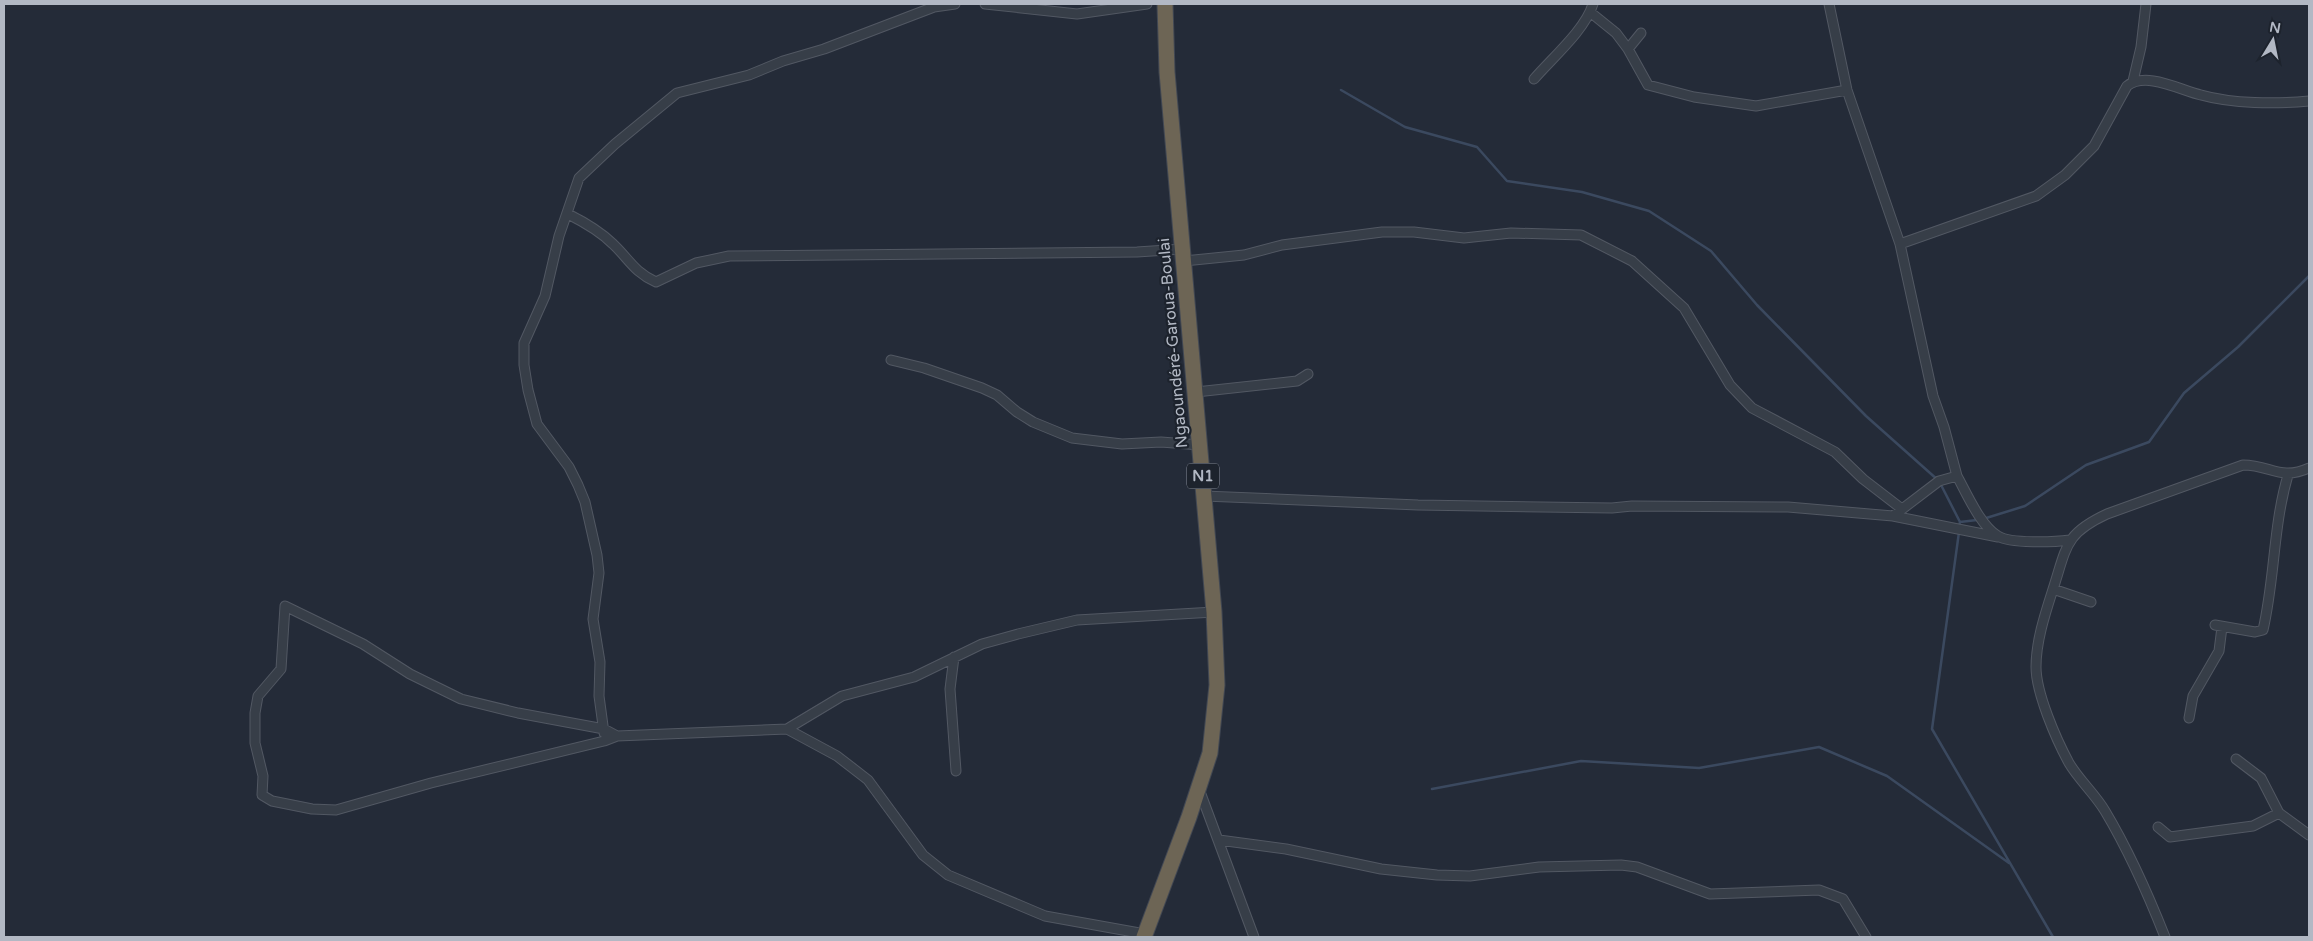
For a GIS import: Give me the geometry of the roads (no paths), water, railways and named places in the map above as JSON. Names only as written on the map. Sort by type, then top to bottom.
[{"type":"highway","name":"Ngaoundéré-Garoua-Boulai","points":[[1144,936],[1199,788],[1210,753],[1215,721],[1217,685],[1214,612],[1167,72],[1165,4]]},
{"type":"street","points":[[604,741],[599,696],[600,662],[593,619],[599,574],[597,556],[585,502],[578,485],[569,467],[537,424],[524,366],[524,343],[545,296],[559,236],[579,178],[615,144],[678,93],[749,74],[783,61],[824,50],[934,7],[954,4]]},
{"type":"street","points":[[985,4],[1077,14],[1147,4]]},
{"type":"street","points":[[1829,4],[1848,90],[1900,244],[1933,396],[1944,427],[1957,476],[1982,519],[1998,537]]},
{"type":"street","points":[[2133,81],[2141,47],[2146,4]]},
{"type":"street","points":[[1534,79],[1558,54],[1591,8],[1616,33],[1628,49],[1648,85],[1694,98],[1756,106],[1848,90]]},
{"type":"street","points":[[1628,49],[1641,33]]},
{"type":"street","points":[[1900,244],[2036,196],[2065,175],[2094,146],[2127,86],[2133,81],[2143,80],[2202,96],[2271,104],[2309,101]]},
{"type":"street","points":[[568,214],[602,234],[615,246],[628,263],[644,276],[656,282],[696,264],[729,256],[1137,252],[1227,258],[1282,245],[1382,232],[1414,232],[1464,238],[1511,233],[1581,235],[1632,261],[1684,308],[1730,385],[1752,408],[1835,452],[1863,479],[1902,509]]},
{"type":"street","points":[[891,360],[924,368],[982,388],[998,395],[1016,412],[1033,422],[1072,438],[1122,444],[1161,442],[1200,445]]},
{"type":"street","points":[[1196,392],[1297,381],[1308,374]]},
{"type":"street","points":[[2166,937],[2113,824],[2070,763],[2044,701],[2036,668],[2037,649],[2053,589],[2070,540],[2077,530],[2088,522],[2243,465],[2255,465],[2288,475],[2309,468]]},
{"type":"street","points":[[2189,718],[2193,696],[2219,651],[2218,626],[2255,632],[2263,630],[2272,588],[2279,513],[2288,475]]},
{"type":"street","points":[[1893,516],[1939,482],[1957,476]]},
{"type":"street","points":[[1204,496],[1418,505],[1612,508],[1632,506],[1788,507],[1893,516],[1998,537],[2040,543],[2070,540]]},
{"type":"street","points":[[2053,589],[2091,602]]},
{"type":"street","points":[[618,736],[604,728],[509,712],[461,699],[410,674],[363,644],[285,606],[281,670],[258,696],[255,713],[255,743],[264,776],[262,795],[272,802],[325,810],[348,807],[431,783],[618,736],[787,729],[842,696],[914,677],[982,644],[1077,620],[1214,612]]},
{"type":"street","points":[[954,657],[950,689],[956,771]]},
{"type":"street","points":[[787,729],[837,756],[868,780],[923,854],[948,875],[1046,916],[1144,936]]},
{"type":"street","points":[[2236,759],[2261,778],[2279,813],[2309,835]]},
{"type":"street","points":[[1199,788],[1254,937]]},
{"type":"street","points":[[2158,827],[2170,837],[2253,826],[2279,813]]},
{"type":"street","points":[[1219,840],[1286,849],[1373,868],[1437,875],[1470,876],[1539,868],[1622,865],[1637,867],[1710,894],[1819,890],[1843,899],[1866,937]]},
{"type":"waterway","points":[[1341,90],[1405,127],[1477,147],[1507,181],[1582,192],[1649,211],[1711,251],[1757,305],[1866,416],[1939,481],[1960,522]]},
{"type":"waterway","points":[[1983,519],[2025,506],[2086,465],[2149,442],[2184,393],[2238,347],[2309,276]]},
{"type":"waterway","points":[[1959,527],[1960,522],[1977,520]]},
{"type":"waterway","points":[[1959,532],[1932,729],[2053,937]]},
{"type":"waterway","points":[[1432,789],[1581,761],[1699,768],[1819,747],[1887,776],[2009,863]]}]
